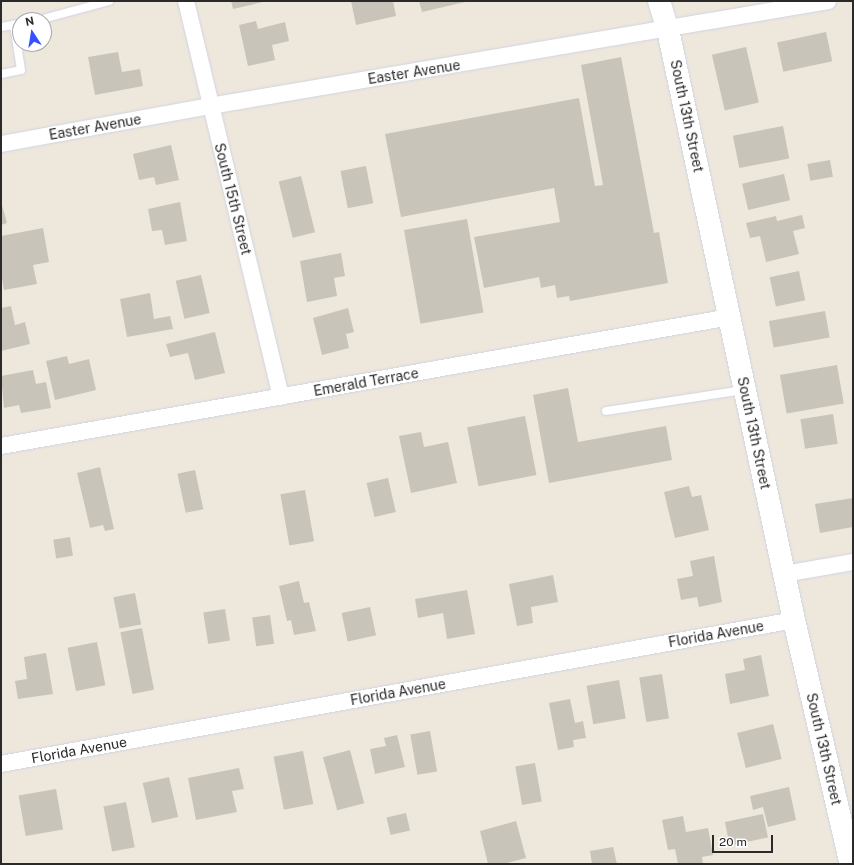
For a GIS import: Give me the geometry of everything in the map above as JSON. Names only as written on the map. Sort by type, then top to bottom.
[{"type":"street","name":"South 15th Street","points":[[186,1],[281,397]]},
{"type":"street","name":"South 13th Street","points":[[659,1],[668,30],[794,620],[851,864]]},
{"type":"street","name":"Easter Avenue","points":[[1,144],[210,106],[668,30],[828,1]]},
{"type":"street","name":"Emerald Terrace","points":[[1,446],[730,317]]},
{"type":"street","points":[[784,574],[853,562]]},
{"type":"street","name":"Florida Avenue","points":[[1,764],[794,620]]},
{"type":"lane","points":[[52,16],[109,1]]},
{"type":"lane","points":[[1,27],[12,25]]},
{"type":"lane","points":[[1,74],[21,70],[19,52]]},
{"type":"lane","points":[[606,411],[745,390]]},
{"type":"building","points":[[231,1],[263,1],[263,2],[233,9]]},
{"type":"building","points":[[351,1],[393,1],[396,16],[356,25]]},
{"type":"building","points":[[419,1],[464,1],[465,2],[422,12]]},
{"type":"building","points":[[256,21],[258,29],[285,22],[289,41],[272,45],[275,60],[248,66],[239,25]]},
{"type":"building","points":[[826,32],[832,61],[783,72],[777,42]]},
{"type":"building","points":[[746,47],[759,103],[725,110],[712,55]]},
{"type":"building","points":[[118,52],[122,72],[140,69],[143,86],[95,95],[88,57]]},
{"type":"building","points":[[621,57],[654,233],[659,232],[668,283],[570,301],[569,296],[557,298],[555,285],[541,288],[539,277],[484,288],[474,237],[560,222],[554,188],[401,217],[385,134],[579,98],[595,186],[603,185],[581,65]]},
{"type":"building","points":[[783,126],[789,158],[739,168],[733,136]]},
{"type":"building","points":[[171,145],[179,180],[156,185],[154,177],[139,180],[133,154]]},
{"type":"building","points":[[830,160],[833,177],[810,181],[807,164]]},
{"type":"building","points":[[366,166],[373,203],[348,208],[340,171]]},
{"type":"building","points":[[784,174],[790,200],[748,210],[742,184]]},
{"type":"building","points":[[301,176],[315,232],[293,238],[279,182]]},
{"type":"building","points":[[1,202],[7,223],[1,225]]},
{"type":"building","points":[[180,202],[187,241],[165,245],[162,230],[152,231],[148,209]]},
{"type":"building","points":[[802,215],[805,228],[793,231],[799,254],[766,262],[760,236],[750,238],[746,223],[776,216],[777,221]]},
{"type":"building","points":[[467,219],[483,313],[420,324],[404,230]]},
{"type":"building","points":[[43,228],[49,262],[33,265],[37,284],[4,290],[1,273],[1,236]]},
{"type":"building","points":[[341,253],[345,276],[334,278],[337,296],[307,302],[300,261]]},
{"type":"building","points":[[799,271],[805,300],[776,307],[770,277]]},
{"type":"building","points":[[201,275],[210,313],[184,319],[176,281]]},
{"type":"building","points":[[150,293],[154,319],[170,316],[173,329],[127,337],[120,299]]},
{"type":"building","points":[[11,306],[15,325],[25,322],[30,344],[1,351],[1,308]]},
{"type":"building","points":[[348,308],[354,332],[346,334],[349,348],[322,355],[313,318]]},
{"type":"building","points":[[825,311],[830,338],[774,347],[769,321]]},
{"type":"building","points":[[215,332],[225,373],[195,380],[188,353],[170,357],[166,344]]},
{"type":"building","points":[[67,356],[69,364],[89,359],[96,390],[55,400],[46,361]]},
{"type":"building","points":[[837,365],[844,403],[787,413],[780,375]]},
{"type":"building","points":[[33,370],[36,384],[46,382],[51,408],[21,413],[19,405],[4,408],[1,376]]},
{"type":"building","points":[[568,388],[578,442],[666,426],[672,460],[549,483],[533,395]]},
{"type":"building","points":[[833,414],[838,444],[805,449],[800,419]]},
{"type":"building","points":[[525,416],[536,475],[479,486],[467,427]]},
{"type":"building","points":[[421,432],[424,447],[448,442],[457,483],[411,493],[399,436]]},
{"type":"building","points":[[100,467],[114,529],[105,531],[103,525],[90,528],[77,473]]},
{"type":"building","points":[[195,470],[203,509],[186,513],[177,474]]},
{"type":"building","points":[[388,478],[396,512],[374,517],[367,483]]},
{"type":"building","points":[[689,486],[692,497],[701,495],[709,530],[675,538],[664,492]]},
{"type":"building","points":[[305,490],[314,541],[289,546],[280,494]]},
{"type":"building","points":[[853,498],[853,527],[820,533],[815,504]]},
{"type":"building","points":[[70,537],[73,556],[56,558],[53,540]]},
{"type":"building","points":[[714,556],[722,602],[699,607],[697,597],[681,600],[677,579],[693,576],[690,561]]},
{"type":"building","points":[[553,575],[558,602],[531,607],[533,623],[517,626],[509,584]]},
{"type":"building","points":[[299,581],[304,603],[309,602],[316,631],[294,635],[291,620],[287,621],[279,586]]},
{"type":"building","points":[[467,590],[475,634],[447,639],[443,613],[418,618],[415,599]]},
{"type":"building","points":[[135,593],[141,624],[120,629],[113,597]]},
{"type":"building","points":[[370,607],[376,635],[348,641],[342,613]]},
{"type":"building","points":[[225,609],[230,641],[208,644],[203,612]]},
{"type":"building","points":[[270,615],[274,644],[256,646],[252,618]]},
{"type":"building","points":[[142,628],[154,690],[132,694],[120,632]]},
{"type":"building","points":[[97,642],[105,685],[76,691],[68,648]]},
{"type":"building","points":[[46,653],[53,694],[18,699],[15,681],[27,679],[24,657]]},
{"type":"building","points":[[761,655],[769,696],[730,704],[725,674],[745,670],[743,659]]},
{"type":"building","points":[[662,674],[669,718],[646,722],[639,678]]},
{"type":"building","points":[[619,680],[626,718],[593,724],[587,686]]},
{"type":"building","points":[[570,699],[575,723],[583,721],[586,738],[573,740],[574,747],[558,750],[549,703]]},
{"type":"building","points":[[773,724],[782,759],[746,768],[737,733]]},
{"type":"building","points":[[430,731],[437,771],[417,775],[410,734]]},
{"type":"building","points":[[397,735],[405,767],[375,774],[370,749],[386,746],[384,738]]},
{"type":"building","points":[[350,750],[364,803],[337,810],[323,757]]},
{"type":"building","points":[[303,751],[313,804],[284,810],[274,757]]},
{"type":"building","points":[[535,763],[542,801],[522,805],[515,766]]},
{"type":"building","points":[[239,768],[244,789],[232,791],[237,812],[196,820],[188,778]]},
{"type":"building","points":[[169,777],[178,817],[152,823],[143,783]]},
{"type":"building","points":[[789,787],[796,820],[768,827],[763,807],[753,810],[750,796]]},
{"type":"building","points":[[56,789],[63,829],[26,836],[19,796]]},
{"type":"building","points":[[126,802],[135,847],[112,852],[103,806]]},
{"type":"building","points":[[406,813],[410,831],[391,835],[387,817]]},
{"type":"building","points":[[763,814],[768,837],[730,846],[725,822]]},
{"type":"building","points":[[683,816],[686,832],[708,828],[713,855],[702,857],[703,864],[678,864],[675,849],[668,850],[662,820]]},
{"type":"building","points":[[516,821],[526,858],[503,864],[488,864],[480,831]]},
{"type":"building","points":[[613,847],[617,864],[592,864],[590,851]]}]
